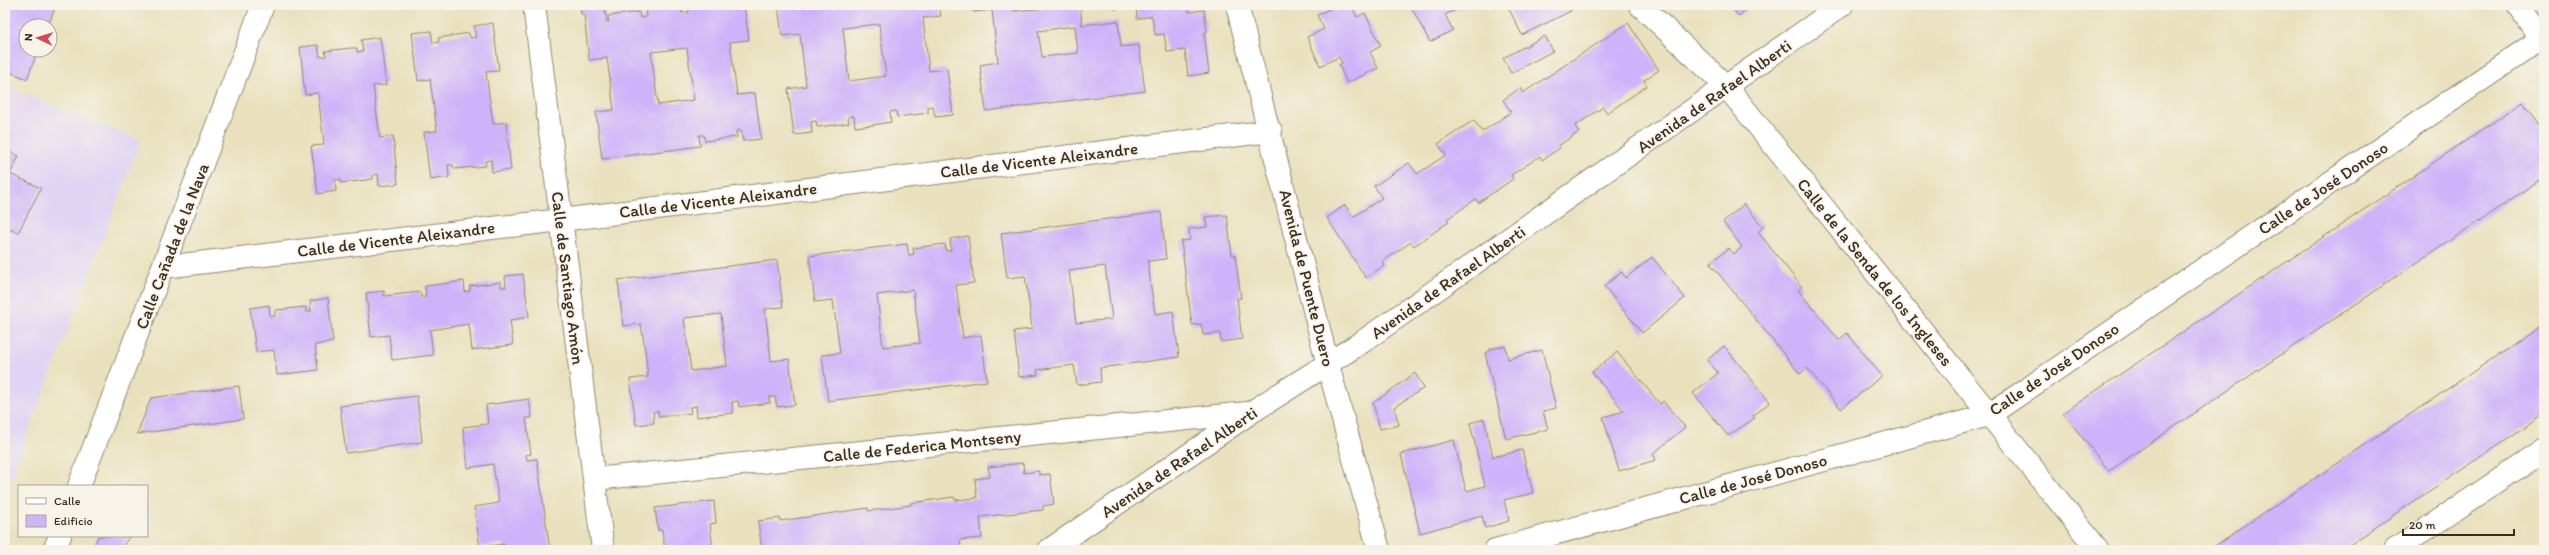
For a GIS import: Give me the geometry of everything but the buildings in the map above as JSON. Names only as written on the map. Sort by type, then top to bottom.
[{"type":"street","name":"Calle Cañada de la Nava","points":[[79,485],[164,267],[262,5]]},
{"type":"street","name":"Calle de Santiago Amón","points":[[534,5],[603,550]]},
{"type":"street","name":"Avenida de Puente Duero","points":[[1237,5],[1271,131],[1328,365],[1379,550]]},
{"type":"street","name":"Calle de la Senda de los Ingleses","points":[[1640,5],[1727,88],[2098,550]]},
{"type":"street","name":"Avenida de Rafael Alberti","points":[[1049,550],[1250,413],[1328,365],[1727,88],[1842,5]]},
{"type":"street","points":[[2518,5],[2543,40]]},
{"type":"street","name":"Calle de José Donoso","points":[[1495,550],[1989,414],[2543,40]]},
{"type":"street","name":"Calle de Vicente Aleixandre","points":[[164,267],[561,220],[1271,131]]},
{"type":"street","name":"Calle de Federica Montseny","points":[[594,479],[1250,413]]},
{"type":"street","points":[[2395,550],[2544,450]]},
{"type":"street","points":[[54,550],[60,537]]},
{"type":"shaded area","points":[[5,87],[141,140],[5,492]]}]
